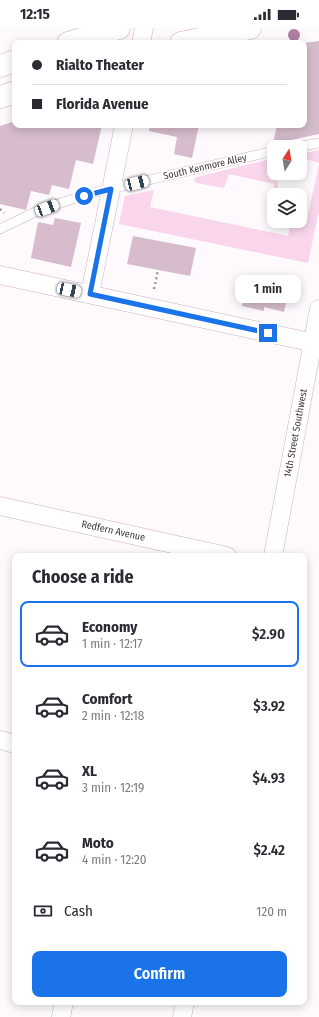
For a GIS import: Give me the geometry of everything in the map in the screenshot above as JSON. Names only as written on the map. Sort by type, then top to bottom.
[{"type":"main road","points":[[78,40],[119,28]]},
{"type":"main road","points":[[195,40],[250,28]]},
{"type":"main road","points":[[0,66],[12,62]]},
{"type":"main road","points":[[0,97],[12,93]]},
{"type":"street","points":[[142,40],[144,28]]},
{"type":"street","points":[[90,294],[123,128]]},
{"type":"street","points":[[0,275],[316,344]]},
{"type":"street","name":"14th Street Southwest","points":[[274,553],[316,344],[319,309]]},
{"type":"street","name":"Redfern Avenue","points":[[0,506],[213,553]]},
{"type":"street","points":[[0,740],[12,743]]},
{"type":"street","points":[[61,1017],[63,1005]]},
{"type":"street","points":[[182,1017],[184,1005]]},
{"type":"lane","points":[[307,145],[319,143]]},
{"type":"lane","name":"South Kenmore Alley","points":[[0,229],[58,204],[111,189],[267,153]]},
{"type":"path","points":[[154,289],[158,270]]},
{"type":"shaded area","points":[[319,150],[319,163],[307,159],[307,153]]},
{"type":"shaded area","points":[[267,160],[267,180],[278,181],[278,188],[273,188],[274,184],[229,174],[224,188],[196,183],[194,180],[197,177]]},
{"type":"shaded area","points":[[319,164],[319,211],[308,263],[119,224],[125,196],[154,190],[150,207],[288,236],[290,228],[307,228],[307,219]]},
{"type":"building","points":[[319,41],[319,134],[291,140],[274,140],[276,128],[307,128],[307,43]]},
{"type":"building","points":[[12,122],[12,128],[101,128],[93,164],[76,160],[69,189],[52,185],[49,195],[31,191],[26,210],[0,204],[0,126]]},
{"type":"building","points":[[150,128],[198,128],[192,158],[174,154],[177,137],[149,131]]},
{"type":"building","points":[[55,218],[81,223],[71,267],[31,258],[38,222],[53,225]]},
{"type":"building","points":[[133,236],[196,248],[190,276],[127,264]]},
{"type":"building","points":[[247,285],[288,294],[284,312],[264,307],[264,311],[242,306]]},
{"type":"route","points":[[84,196],[111,189],[90,294],[268,333]]}]
